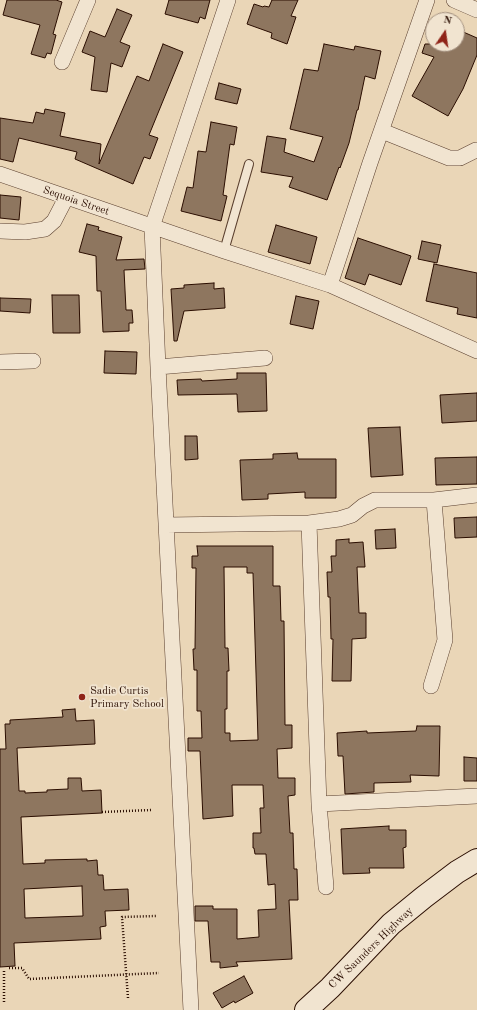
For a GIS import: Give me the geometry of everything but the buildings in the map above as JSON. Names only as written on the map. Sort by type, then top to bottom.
[{"type":"main road","name":"CW Saunders Highway","points":[[306,1010],[330,988],[392,924],[457,872],[477,860]]},
{"type":"street","points":[[62,62],[88,0]]},
{"type":"street","points":[[191,1010],[152,227],[228,0]]},
{"type":"street","points":[[330,285],[427,0]]},
{"type":"street","points":[[454,0],[477,10]]},
{"type":"street","points":[[382,131],[449,158],[460,158],[476,150]]},
{"type":"street","name":"Sequoia Street","points":[[0,174],[152,227],[330,285],[477,351]]},
{"type":"street","points":[[0,231],[25,232],[45,229],[54,221],[66,198]]},
{"type":"street","points":[[158,367],[265,358]]},
{"type":"street","points":[[0,362],[33,361]]},
{"type":"street","points":[[166,525],[310,523],[339,519],[352,515],[363,506],[376,500],[434,500],[477,495]]},
{"type":"street","points":[[431,686],[445,640],[434,500]]},
{"type":"street","points":[[310,523],[319,804],[326,887]]},
{"type":"street","points":[[319,804],[477,796]]},
{"type":"lane","points":[[224,251],[249,164]]},
{"type":"path","points":[[102,812],[151,810]]},
{"type":"path","points":[[128,998],[122,917],[156,916]]},
{"type":"path","points":[[9,968],[22,968],[29,979],[159,973]]},
{"type":"path","points":[[4,971],[4,1003]]},
{"type":"place","name":"Sadie Curtis Primary School","points":[[82,697]]}]
